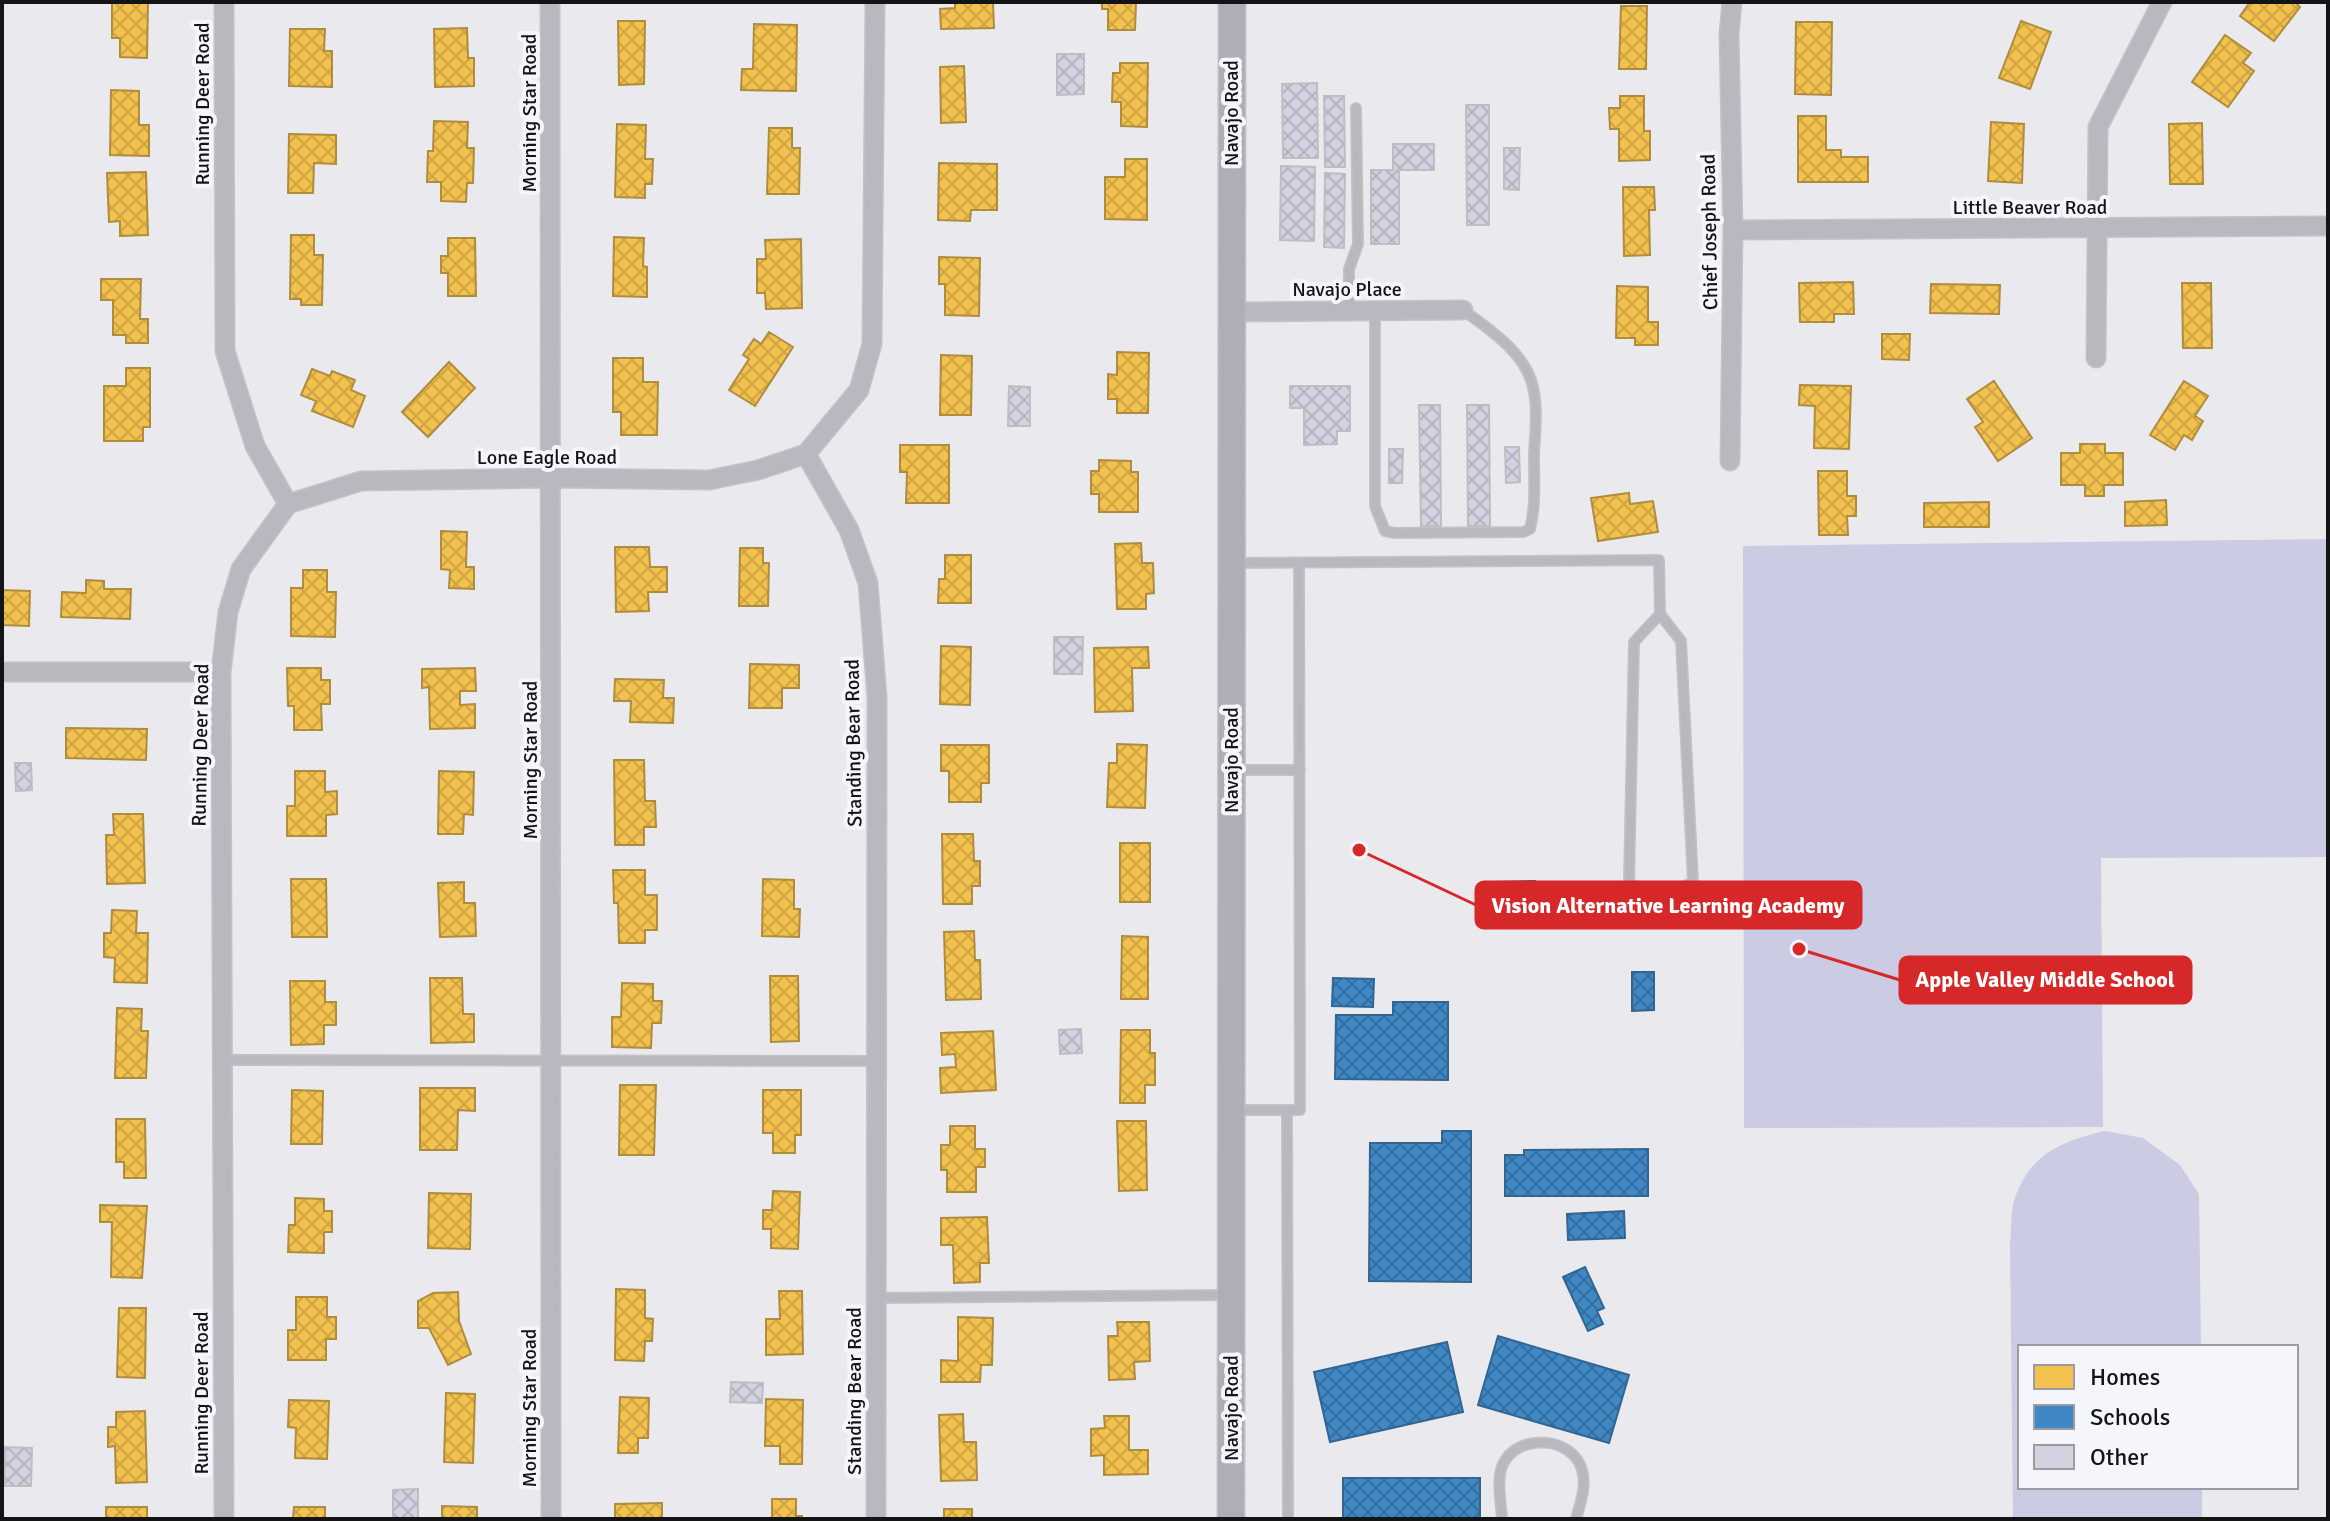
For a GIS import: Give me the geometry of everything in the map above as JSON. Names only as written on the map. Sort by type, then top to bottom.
[{"type":"main road","name":"Navajo Road","points":[[1231,1519],[1232,2]]},
{"type":"street","name":"Running Deer Road","points":[[224,2],[225,351],[255,446],[288,504],[241,569],[228,612],[221,672],[224,1519]]},
{"type":"street","name":"Morning Star Road","points":[[550,2],[551,1519]]},
{"type":"street","points":[[806,454],[859,390],[872,344],[875,2]]},
{"type":"street","name":"Chief Joseph Road","points":[[1730,461],[1733,230],[1729,34],[1732,2]]},
{"type":"street","points":[[2096,358],[2098,127],[2162,2]]},
{"type":"street","name":"Little Beaver Road","points":[[1733,230],[2328,226]]},
{"type":"street","name":"Navajo Place","points":[[1231,312],[1463,310]]},
{"type":"street","name":"Lone Eagle Road","points":[[288,504],[361,481],[552,478],[709,480],[758,470],[806,454]]},
{"type":"street","name":"Standing Bear Road","points":[[806,454],[849,530],[868,583],[877,697],[876,1519]]},
{"type":"street","points":[[2,672],[221,672]]},
{"type":"lane","points":[[1349,311],[1349,269],[1358,244],[1356,108]]},
{"type":"lane","points":[[1375,311],[1375,506],[1385,531],[1523,532],[1530,529],[1534,510],[1533,385],[1526,368],[1498,336],[1463,310]]},
{"type":"lane","points":[[1231,563],[1659,560],[1660,614],[1681,641],[1693,882],[1662,897],[1629,883],[1634,642],[1660,614]]},
{"type":"lane","points":[[1231,1110],[1300,1110],[1299,563]]},
{"type":"lane","points":[[1231,770],[1300,770]]},
{"type":"lane","points":[[222,1060],[876,1061]]},
{"type":"lane","points":[[1287,1110],[1288,1519]]},
{"type":"lane","points":[[876,1298],[1231,1295]]},
{"type":"lane","points":[[1502,1519],[1500,1486],[1503,1464],[1514,1451],[1537,1442],[1557,1444],[1575,1455],[1584,1485],[1576,1519]]},
{"type":"shaded area","points":[[2328,539],[2328,857],[2101,858],[2103,1127],[1744,1128],[1743,546]]},
{"type":"shaded area","points":[[2105,1131],[2143,1138],[2180,1165],[2199,1194],[2201,1345],[2018,1345],[2018,1489],[2202,1489],[2202,1519],[2013,1519],[2010,1242],[2013,1203],[2022,1183],[2039,1160],[2075,1139]]},
{"type":"building: Homes","points":[[112,2],[148,3],[147,58],[120,57],[120,38],[112,38]]},
{"type":"building: Homes","points":[[955,2],[993,2],[994,28],[941,29],[940,9],[955,8]]},
{"type":"building: Homes","points":[[1102,2],[1136,2],[1135,30],[1108,30],[1108,9],[1102,9]]},
{"type":"building: Homes","points":[[2250,2],[2295,2],[2300,7],[2274,41],[2240,16]]},
{"type":"building: Homes","points":[[1621,6],[1647,6],[1646,69],[1619,69]]},
{"type":"building: Homes","points":[[618,21],[645,21],[644,84],[619,85]]},
{"type":"building: Homes","points":[[2021,21],[2051,32],[2030,89],[1999,78]]},
{"type":"building: Homes","points":[[1796,22],[1832,22],[1831,95],[1795,94]]},
{"type":"building: Homes","points":[[754,24],[797,25],[796,91],[741,90],[742,69],[753,69]]},
{"type":"building: Homes","points":[[467,28],[468,58],[474,58],[474,86],[435,87],[434,29]]},
{"type":"building: Homes","points":[[290,29],[325,29],[324,51],[332,51],[332,87],[289,86]]},
{"type":"building: Homes","points":[[2225,35],[2251,53],[2243,63],[2254,71],[2228,107],[2192,82]]},
{"type":"building: Homes","points":[[1120,63],[1148,63],[1147,127],[1121,126],[1121,102],[1112,102],[1113,73],[1120,73]]},
{"type":"building: Homes","points":[[964,66],[966,122],[941,123],[940,67]]},
{"type":"building: Homes","points":[[111,90],[139,91],[139,125],[149,125],[149,156],[110,155]]},
{"type":"building: Homes","points":[[1620,96],[1644,96],[1644,131],[1650,131],[1650,160],[1619,161],[1619,129],[1610,129],[1609,108],[1620,108]]},
{"type":"building: Homes","points":[[1798,116],[1826,116],[1826,150],[1841,150],[1841,157],[1868,157],[1868,182],[1798,182]]},
{"type":"building: Homes","points":[[434,121],[468,122],[467,148],[474,148],[473,183],[467,183],[466,202],[441,201],[441,182],[427,182],[428,151],[433,151]]},
{"type":"building: Homes","points":[[1991,122],[2024,124],[2022,183],[1988,181]]},
{"type":"building: Homes","points":[[2202,123],[2203,184],[2170,184],[2169,124]]},
{"type":"building: Homes","points":[[617,124],[646,125],[645,159],[653,159],[652,184],[645,184],[645,198],[615,197]]},
{"type":"building: Homes","points":[[769,128],[792,128],[792,148],[800,148],[799,194],[767,194]]},
{"type":"building: Homes","points":[[289,134],[336,135],[336,164],[314,163],[313,193],[288,193]]},
{"type":"building: Homes","points":[[1125,159],[1147,159],[1147,220],[1105,219],[1105,177],[1125,177]]},
{"type":"building: Homes","points":[[939,163],[997,164],[997,210],[971,210],[970,221],[938,220]]},
{"type":"building: Homes","points":[[146,172],[148,235],[120,236],[120,221],[109,222],[107,173]]},
{"type":"building: Homes","points":[[1623,187],[1654,187],[1655,210],[1649,210],[1650,255],[1624,256]]},
{"type":"building: Homes","points":[[291,235],[314,235],[314,255],[323,255],[322,305],[301,305],[301,299],[290,299]]},
{"type":"building: Homes","points":[[614,237],[644,238],[643,266],[647,267],[647,297],[613,296]]},
{"type":"building: Homes","points":[[448,238],[475,238],[476,296],[448,296],[448,273],[441,273],[441,256],[448,256]]},
{"type":"building: Homes","points":[[801,239],[802,308],[766,309],[765,293],[757,293],[757,259],[766,259],[765,240]]},
{"type":"building: Homes","points":[[939,257],[980,258],[979,316],[945,315],[945,284],[939,284]]},
{"type":"building: Homes","points":[[101,279],[141,279],[140,319],[148,319],[148,343],[126,343],[126,335],[113,335],[113,300],[101,300]]},
{"type":"building: Homes","points":[[1853,282],[1854,314],[1834,314],[1834,322],[1800,322],[1799,283]]},
{"type":"building: Homes","points":[[2182,283],[2211,283],[2212,348],[2183,348]]},
{"type":"building: Homes","points":[[1931,284],[2000,285],[1999,314],[1930,313]]},
{"type":"building: Homes","points":[[1617,286],[1648,287],[1648,322],[1658,322],[1658,345],[1635,345],[1635,338],[1616,338]]},
{"type":"building: Homes","points":[[769,332],[793,347],[755,406],[729,390],[749,359],[743,355],[754,339],[761,344]]},
{"type":"building: Homes","points":[[1882,334],[1910,334],[1909,360],[1882,359]]},
{"type":"building: Homes","points":[[1117,352],[1149,353],[1148,413],[1117,413],[1117,399],[1108,399],[1108,374],[1117,375]]},
{"type":"building: Homes","points":[[941,355],[972,356],[971,415],[940,415]]},
{"type":"building: Homes","points":[[613,358],[643,358],[643,382],[658,382],[657,435],[621,435],[621,412],[613,412]]},
{"type":"building: Homes","points":[[449,362],[475,388],[428,437],[402,412]]},
{"type":"building: Homes","points":[[126,368],[150,368],[150,427],[143,427],[143,441],[104,441],[104,386],[126,386]]},
{"type":"building: Homes","points":[[312,369],[330,376],[332,371],[355,380],[351,390],[365,396],[353,427],[312,411],[316,401],[301,395]]},
{"type":"building: Homes","points":[[1994,381],[2032,438],[1998,461],[1975,427],[1983,422],[1967,399]]},
{"type":"building: Homes","points":[[2184,381],[2208,396],[2195,416],[2203,421],[2192,440],[2184,435],[2175,450],[2150,435]]},
{"type":"building: Homes","points":[[1800,385],[1851,386],[1849,449],[1814,448],[1815,406],[1799,405]]},
{"type":"building: Homes","points":[[2080,444],[2105,444],[2105,453],[2123,453],[2123,485],[2104,485],[2104,496],[2085,496],[2085,485],[2061,485],[2061,453],[2080,453]]},
{"type":"building: Homes","points":[[900,445],[949,445],[949,503],[906,503],[907,472],[900,472]]},
{"type":"building: Homes","points":[[1099,460],[1131,461],[1131,472],[1138,472],[1138,512],[1099,512],[1099,494],[1091,494],[1091,471],[1099,471]]},
{"type":"building: Homes","points":[[1818,471],[1847,471],[1847,496],[1856,496],[1856,516],[1847,516],[1848,535],[1819,535]]},
{"type":"building: Homes","points":[[1629,493],[1630,504],[1653,501],[1658,532],[1598,541],[1591,498]]},
{"type":"building: Homes","points":[[2166,500],[2167,525],[2125,526],[2125,502]]},
{"type":"building: Homes","points":[[1989,502],[1989,527],[1924,527],[1924,503]]},
{"type":"building: Homes","points":[[441,531],[467,532],[466,567],[474,567],[474,589],[449,588],[450,570],[441,569]]},
{"type":"building: Homes","points":[[1141,543],[1142,563],[1153,563],[1154,593],[1146,594],[1146,609],[1117,609],[1115,544]]},
{"type":"building: Homes","points":[[615,547],[649,547],[650,567],[667,567],[667,592],[648,592],[649,611],[616,612]]},
{"type":"building: Homes","points":[[740,548],[763,548],[763,563],[769,563],[768,606],[739,606]]},
{"type":"building: Homes","points":[[945,555],[971,555],[971,603],[938,603],[939,579],[945,579]]},
{"type":"building: Homes","points":[[303,570],[327,570],[327,592],[336,592],[335,637],[291,636],[291,588],[303,588]]},
{"type":"building: Homes","points":[[86,580],[104,581],[104,589],[131,589],[130,619],[61,617],[62,592],[86,593]]},
{"type":"building: Homes","points":[[2,590],[30,591],[29,626],[2,625]]},
{"type":"building: Homes","points":[[941,646],[971,647],[970,705],[940,704]]},
{"type":"building: Homes","points":[[1148,647],[1149,668],[1132,668],[1133,711],[1095,712],[1094,648]]},
{"type":"building: Homes","points":[[750,664],[799,665],[799,688],[782,688],[782,708],[749,708]]},
{"type":"building: Homes","points":[[287,668],[321,668],[321,680],[330,680],[330,704],[321,704],[322,730],[294,730],[294,706],[288,706]]},
{"type":"building: Homes","points":[[475,668],[476,691],[460,691],[460,705],[475,704],[475,728],[430,729],[429,687],[422,688],[422,669]]},
{"type":"building: Homes","points":[[615,679],[664,680],[663,698],[674,698],[673,723],[630,722],[631,701],[614,701]]},
{"type":"building: Homes","points":[[66,728],[147,729],[146,760],[66,758]]},
{"type":"building: Homes","points":[[1117,744],[1147,745],[1145,808],[1107,807],[1109,763],[1117,763]]},
{"type":"building: Homes","points":[[941,745],[989,745],[989,783],[981,783],[981,802],[949,802],[949,771],[941,771]]},
{"type":"building: Homes","points":[[614,760],[644,760],[645,801],[655,801],[656,827],[644,827],[644,845],[615,845]]},
{"type":"building: Homes","points":[[295,771],[325,771],[325,792],[337,791],[337,814],[326,815],[326,836],[287,836],[287,806],[295,806]]},
{"type":"building: Homes","points":[[439,771],[474,772],[473,815],[464,814],[463,834],[438,834]]},
{"type":"building: Homes","points":[[113,814],[143,814],[145,883],[107,884],[106,835],[114,835]]},
{"type":"building: Homes","points":[[942,834],[973,834],[974,861],[980,861],[980,886],[972,886],[972,904],[943,904]]},
{"type":"building: Homes","points":[[1120,843],[1150,843],[1150,902],[1120,902]]},
{"type":"building: Homes","points":[[613,870],[645,870],[645,895],[657,895],[657,930],[645,930],[645,943],[619,943]]},
{"type":"building: Homes","points":[[291,879],[326,879],[327,937],[292,937]]},
{"type":"building: Homes","points":[[763,879],[794,880],[794,909],[800,909],[799,937],[762,936]]},
{"type":"building: Homes","points":[[464,882],[464,903],[475,903],[476,936],[440,937],[438,883]]},
{"type":"building: Homes","points":[[112,910],[137,911],[136,933],[148,933],[147,983],[114,982],[115,958],[104,957],[104,933],[111,933]]},
{"type":"building: Homes","points":[[974,931],[975,960],[980,960],[981,999],[946,1000],[944,932]]},
{"type":"building: Homes","points":[[1122,936],[1148,937],[1148,999],[1121,999]]},
{"type":"building: Homes","points":[[770,976],[798,976],[799,1041],[771,1042]]},
{"type":"building: Homes","points":[[430,978],[462,978],[463,1014],[474,1014],[474,1042],[431,1043]]},
{"type":"building: Homes","points":[[290,981],[325,981],[325,1002],[336,1002],[336,1025],[324,1025],[324,1044],[291,1045]]},
{"type":"building: Homes","points":[[622,983],[653,984],[653,1001],[662,1001],[661,1023],[652,1023],[651,1048],[612,1047],[612,1017],[621,1017]]},
{"type":"building: Homes","points":[[117,1008],[142,1009],[141,1031],[148,1031],[146,1078],[115,1078]]},
{"type":"building: Homes","points":[[1121,1030],[1150,1030],[1150,1053],[1155,1053],[1155,1085],[1145,1085],[1145,1103],[1120,1103]]},
{"type":"building: Homes","points":[[993,1031],[996,1090],[941,1093],[940,1068],[956,1067],[955,1054],[942,1055],[941,1033]]},
{"type":"building: Homes","points":[[620,1085],[656,1085],[654,1155],[619,1155]]},
{"type":"building: Homes","points":[[420,1088],[475,1088],[475,1111],[458,1110],[457,1150],[420,1150]]},
{"type":"building: Homes","points":[[292,1090],[323,1091],[322,1144],[291,1144]]},
{"type":"building: Homes","points":[[763,1090],[801,1090],[801,1135],[795,1135],[795,1153],[773,1153],[773,1133],[763,1133]]},
{"type":"building: Homes","points":[[116,1119],[145,1119],[146,1178],[124,1178],[124,1162],[116,1162]]},
{"type":"building: Homes","points":[[1117,1121],[1146,1121],[1147,1190],[1119,1191]]},
{"type":"building: Homes","points":[[950,1126],[975,1126],[975,1149],[985,1149],[985,1167],[976,1167],[976,1192],[947,1192],[947,1170],[941,1170],[941,1145],[950,1145]]},
{"type":"building: Homes","points":[[773,1191],[800,1192],[798,1249],[771,1248],[771,1229],[763,1229],[763,1210],[772,1210]]},
{"type":"building: Homes","points":[[429,1193],[471,1194],[470,1249],[428,1248]]},
{"type":"building: Homes","points":[[295,1198],[324,1199],[324,1211],[332,1211],[332,1232],[324,1232],[324,1253],[288,1252],[289,1225],[295,1225]]},
{"type":"building: Homes","points":[[100,1205],[147,1206],[142,1278],[111,1277],[112,1222],[100,1222]]},
{"type":"building: Homes","points":[[987,1217],[989,1263],[980,1263],[980,1282],[954,1283],[953,1245],[941,1245],[941,1218]]},
{"type":"building: Homes","points":[[616,1289],[645,1290],[645,1318],[653,1319],[652,1341],[645,1341],[644,1361],[615,1360]]},
{"type":"building: Homes","points":[[779,1291],[802,1291],[803,1354],[766,1355],[766,1319],[780,1319]]},
{"type":"building: Homes","points":[[458,1292],[459,1321],[471,1354],[448,1365],[429,1328],[418,1328],[418,1301],[433,1293]]},
{"type":"building: Homes","points":[[296,1297],[327,1297],[327,1317],[336,1317],[336,1339],[326,1339],[326,1360],[288,1360],[288,1330],[296,1330]]},
{"type":"building: Homes","points":[[119,1308],[146,1308],[145,1378],[117,1377]]},
{"type":"building: Homes","points":[[958,1317],[993,1318],[992,1365],[981,1365],[980,1382],[941,1382],[941,1360],[958,1361]]},
{"type":"building: Homes","points":[[1117,1322],[1149,1322],[1150,1361],[1134,1362],[1135,1379],[1109,1380],[1108,1336],[1118,1336]]},
{"type":"building: Homes","points":[[446,1393],[475,1394],[473,1463],[444,1462]]},
{"type":"building: Homes","points":[[620,1397],[649,1398],[648,1438],[638,1438],[638,1453],[618,1453]]},
{"type":"building: Homes","points":[[766,1399],[803,1400],[802,1464],[780,1464],[780,1446],[765,1446]]},
{"type":"building: Homes","points":[[289,1400],[329,1401],[327,1459],[295,1458],[296,1428],[288,1427]]},
{"type":"building: Homes","points":[[145,1411],[147,1482],[116,1483],[115,1446],[108,1447],[108,1427],[116,1427],[116,1412]]},
{"type":"building: Homes","points":[[963,1414],[964,1442],[976,1442],[977,1480],[941,1481],[939,1415]]},
{"type":"building: Homes","points":[[1104,1416],[1129,1416],[1129,1450],[1148,1450],[1148,1474],[1104,1475],[1104,1455],[1091,1456],[1091,1429],[1105,1428]]},
{"type":"building: Homes","points":[[772,1499],[796,1499],[796,1516],[802,1516],[802,1519],[772,1519]]},
{"type":"building: Homes","points":[[662,1503],[662,1519],[615,1519],[615,1504]]},
{"type":"building: Homes","points":[[442,1506],[477,1507],[477,1519],[442,1519]]},
{"type":"building: Homes","points":[[106,1507],[147,1507],[147,1519],[106,1519]]},
{"type":"building: Homes","points":[[294,1507],[325,1507],[325,1519],[293,1519]]},
{"type":"building: Homes","points":[[944,1509],[972,1509],[972,1519],[944,1519]]},
{"type":"building: Schools","points":[[1535,881],[1536,921],[1494,922],[1494,882]]},
{"type":"building: Schools","points":[[1632,972],[1654,972],[1654,1010],[1632,1011]]},
{"type":"building: Schools","points":[[1333,978],[1374,979],[1373,1007],[1332,1006]]},
{"type":"building: Schools","points":[[1393,1002],[1448,1002],[1448,1080],[1335,1079],[1336,1015],[1393,1015]]},
{"type":"building: Schools","points":[[1442,1131],[1471,1131],[1471,1282],[1369,1281],[1370,1143],[1442,1143]]},
{"type":"building: Schools","points":[[1648,1149],[1648,1196],[1505,1196],[1505,1155],[1524,1155],[1524,1150]]},
{"type":"building: Schools","points":[[1624,1211],[1625,1238],[1568,1240],[1567,1214]]},
{"type":"building: Schools","points":[[1585,1267],[1604,1308],[1597,1311],[1603,1324],[1588,1331],[1563,1277]]},
{"type":"building: Schools","points":[[1498,1336],[1629,1375],[1609,1443],[1478,1405]]},
{"type":"building: Schools","points":[[1447,1342],[1463,1412],[1330,1442],[1314,1372]]},
{"type":"building: Schools","points":[[1343,1478],[1480,1478],[1480,1519],[1343,1519]]},
{"type":"building: Other","points":[[1057,54],[1084,54],[1084,94],[1057,95]]},
{"type":"building: Other","points":[[1317,83],[1318,158],[1283,158],[1282,84]]},
{"type":"building: Other","points":[[1324,96],[1344,96],[1345,167],[1325,167]]},
{"type":"building: Other","points":[[1466,105],[1489,105],[1489,225],[1467,225]]},
{"type":"building: Other","points":[[1393,144],[1434,144],[1434,170],[1399,170],[1399,244],[1371,244],[1371,170],[1393,170]]},
{"type":"building: Other","points":[[1504,148],[1520,148],[1519,190],[1504,189]]},
{"type":"building: Other","points":[[1281,166],[1315,167],[1314,241],[1280,240]]},
{"type":"building: Other","points":[[1325,173],[1345,174],[1344,248],[1324,247]]},
{"type":"building: Other","points":[[1009,386],[1030,387],[1030,426],[1008,426]]},
{"type":"building: Other","points":[[1290,386],[1350,386],[1350,431],[1337,431],[1337,444],[1304,445],[1304,408],[1290,408]]},
{"type":"building: Other","points":[[1419,405],[1440,405],[1441,526],[1421,526]]},
{"type":"building: Other","points":[[1467,405],[1489,405],[1490,526],[1468,526]]},
{"type":"building: Other","points":[[1505,447],[1519,447],[1520,482],[1506,483]]},
{"type":"building: Other","points":[[1389,449],[1403,449],[1402,483],[1389,483]]},
{"type":"building: Other","points":[[1054,637],[1083,637],[1082,674],[1054,674]]},
{"type":"building: Other","points":[[15,763],[31,763],[32,790],[16,791]]},
{"type":"building: Other","points":[[1081,1029],[1082,1053],[1060,1054],[1059,1030]]},
{"type":"building: Other","points":[[731,1382],[763,1383],[762,1403],[730,1402]]},
{"type":"building: Other","points":[[5,1447],[32,1448],[31,1486],[4,1486]]},
{"type":"building: Other","points":[[418,1489],[418,1519],[393,1519],[393,1490]]},
{"type":"place","name":"Vision Alternative Learning Academy","points":[[1359,850]]},
{"type":"place","name":"Apple Valley Middle School","points":[[1799,949]]}]
